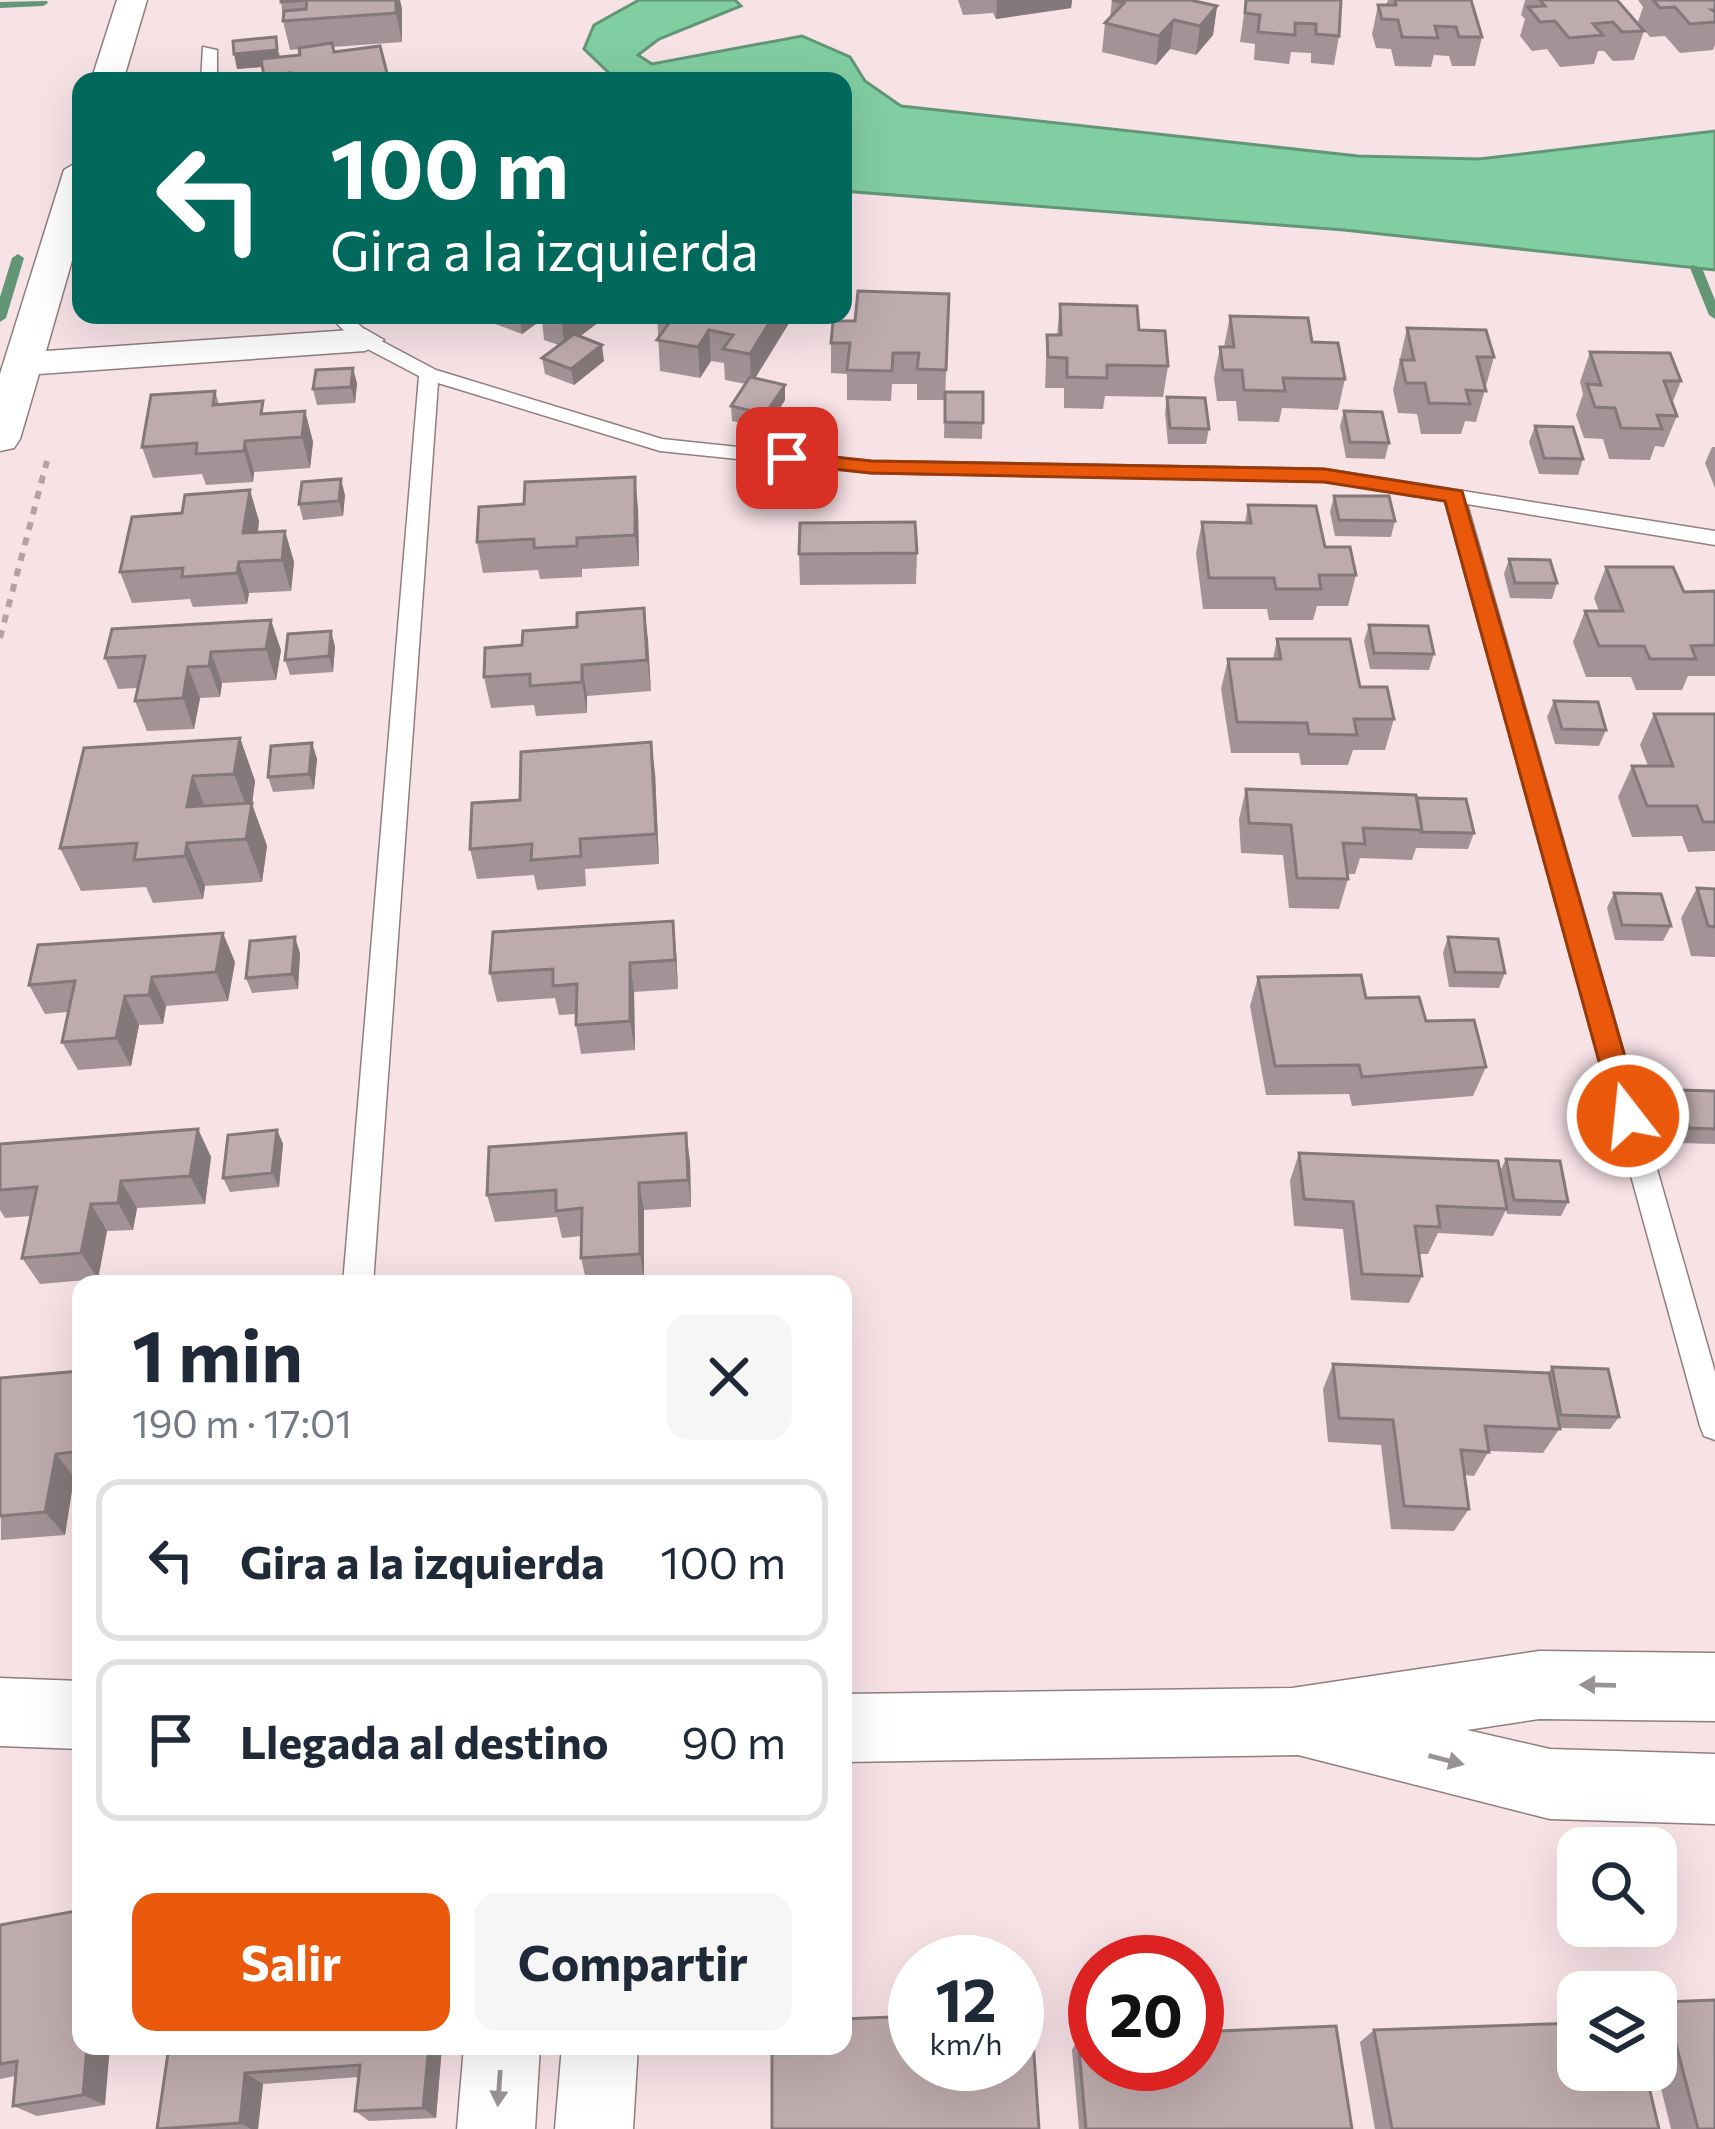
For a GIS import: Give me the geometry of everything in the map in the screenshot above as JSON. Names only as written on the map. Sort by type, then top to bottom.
[{"type":"street","points":[[110,72],[132,0]]},
{"type":"street","points":[[0,439],[72,200]]},
{"type":"street","points":[[27,350],[246,324]]},
{"type":"street","points":[[27,350],[73,361],[351,327]]},
{"type":"street","points":[[852,1728],[1292,1722],[1539,1685],[1715,1687]]},
{"type":"street","points":[[0,1712],[72,1715]]},
{"type":"street","points":[[1292,1722],[1550,1784],[1715,1789]]},
{"type":"street","points":[[496,2129],[501,2055]]},
{"type":"street","points":[[594,2129],[599,2055]]},
{"type":"lane","points":[[209,50],[209,72]]},
{"type":"lane","points":[[351,327],[429,374],[660,446],[871,467],[1324,475],[1715,538]]},
{"type":"lane","points":[[359,1275],[429,374]]},
{"type":"lane","points":[[1454,496],[1715,1426]]},
{"type":"path","points":[[0,638],[73,361]]},
{"type":"shaded area","points":[[639,0],[735,0],[741,6],[659,39],[638,55],[652,64],[802,36],[850,57],[865,81],[901,106],[1358,156],[1479,159],[1715,131],[1715,270],[1344,230],[852,192],[852,72],[608,72],[584,49],[594,25]]},
{"type":"building","points":[[307,0],[396,0],[396,13],[283,21],[284,11],[306,9]]},
{"type":"building","points":[[1112,0],[1190,0],[1217,6],[1200,26],[1174,20],[1159,36],[1105,23],[1124,3]]},
{"type":"building","points":[[1246,0],[1341,0],[1339,36],[1316,34],[1316,24],[1295,23],[1295,35],[1258,32],[1260,15],[1245,13]]},
{"type":"building","points":[[1395,0],[1471,0],[1482,37],[1459,37],[1456,27],[1435,26],[1438,38],[1402,37],[1398,20],[1382,19],[1378,5],[1396,5]]},
{"type":"building","points":[[1540,0],[1617,0],[1644,31],[1622,32],[1613,22],[1593,24],[1603,35],[1569,38],[1555,21],[1540,22],[1528,7],[1545,6]]},
{"type":"building","points":[[1653,0],[1715,0],[1715,22],[1690,24],[1675,7],[1660,8]]},
{"type":"building","points":[[276,37],[277,50],[234,54],[233,41]]},
{"type":"building","points":[[332,43],[334,52],[380,46],[387,72],[263,72],[261,59],[300,55],[299,48]]},
{"type":"building","points":[[858,291],[949,294],[946,370],[917,369],[919,353],[893,353],[892,371],[847,370],[850,343],[831,343],[833,324],[855,321]]},
{"type":"building","points":[[1060,304],[1137,306],[1139,330],[1165,331],[1168,366],[1107,365],[1107,378],[1067,377],[1067,358],[1048,357],[1047,335],[1061,335]]},
{"type":"building","points":[[1230,316],[1308,318],[1312,342],[1338,343],[1345,379],[1283,378],[1285,391],[1244,390],[1242,370],[1223,370],[1220,347],[1234,347]]},
{"type":"building","points":[[668,324],[768,324],[750,354],[723,349],[733,335],[709,330],[698,347],[657,340]]},
{"type":"building","points":[[1407,328],[1486,330],[1494,357],[1477,357],[1486,391],[1466,390],[1470,404],[1429,403],[1425,383],[1406,383],[1401,360],[1414,360]]},
{"type":"building","points":[[574,334],[602,345],[571,369],[542,358]]},
{"type":"building","points":[[1590,352],[1670,353],[1681,381],[1664,381],[1677,416],[1657,415],[1662,429],[1621,428],[1615,408],[1595,407],[1587,384],[1601,385]]},
{"type":"building","points":[[353,368],[351,387],[313,389],[316,370]]},
{"type":"building","points":[[750,377],[785,385],[765,414],[731,406]]},
{"type":"building","points":[[215,391],[213,405],[263,401],[261,414],[305,411],[302,437],[245,441],[244,451],[196,454],[197,443],[142,447],[151,395]]},
{"type":"building","points":[[945,392],[983,392],[983,423],[945,422]]},
{"type":"building","points":[[1167,397],[1205,398],[1209,429],[1170,428]]},
{"type":"building","points":[[1344,411],[1382,412],[1389,443],[1350,442]]},
{"type":"building","points":[[1535,426],[1573,427],[1583,459],[1544,458]]},
{"type":"building","points":[[635,477],[635,535],[577,538],[577,546],[534,548],[534,539],[477,542],[479,507],[524,504],[525,482]]},
{"type":"building","points":[[341,479],[339,501],[299,504],[302,482]]},
{"type":"building","points":[[250,490],[243,533],[285,531],[282,560],[239,562],[237,573],[182,577],[183,568],[120,572],[132,517],[182,513],[185,495]]},
{"type":"building","points":[[1334,496],[1389,496],[1395,521],[1339,520]]},
{"type":"building","points":[[1248,505],[1316,506],[1325,547],[1350,547],[1356,575],[1319,575],[1321,589],[1276,589],[1274,578],[1209,578],[1202,522],[1251,523]]},
{"type":"building","points":[[915,522],[917,553],[799,554],[800,523]]},
{"type":"building","points":[[1509,559],[1550,560],[1557,583],[1515,583]]},
{"type":"building","points":[[1606,567],[1673,567],[1684,592],[1715,591],[1715,645],[1691,646],[1696,659],[1650,659],[1644,646],[1599,646],[1585,611],[1623,611]]},
{"type":"building","points":[[644,608],[647,660],[582,665],[582,682],[530,686],[530,674],[484,677],[485,648],[522,645],[523,631],[577,627],[577,613]]},
{"type":"building","points":[[271,620],[266,649],[211,652],[209,666],[188,667],[183,698],[135,701],[145,656],[105,658],[112,629]]},
{"type":"building","points":[[1369,625],[1428,626],[1434,654],[1374,653]]},
{"type":"building","points":[[331,631],[329,656],[285,660],[288,634]]},
{"type":"building","points":[[1277,639],[1350,639],[1360,687],[1387,687],[1394,719],[1354,719],[1357,735],[1309,734],[1307,723],[1237,722],[1228,659],[1281,659]]},
{"type":"building","points":[[1554,701],[1598,702],[1606,730],[1562,729]]},
{"type":"building","points":[[1654,714],[1715,714],[1715,822],[1703,822],[1697,806],[1647,806],[1632,766],[1673,766]]},
{"type":"building","points":[[240,738],[234,774],[193,776],[187,807],[252,803],[246,839],[187,843],[185,856],[134,860],[137,843],[60,848],[84,748]]},
{"type":"building","points":[[651,742],[656,834],[580,839],[581,856],[531,860],[532,844],[470,849],[472,803],[520,800],[521,752]]},
{"type":"building","points":[[312,743],[309,774],[268,777],[271,746]]},
{"type":"building","points":[[1246,789],[1416,795],[1422,830],[1363,828],[1365,844],[1343,843],[1348,879],[1297,878],[1291,825],[1249,823]]},
{"type":"building","points":[[1417,798],[1466,799],[1474,833],[1421,832]]},
{"type":"building","points":[[1697,888],[1715,889],[1715,927],[1708,926]]},
{"type":"building","points":[[1614,893],[1661,894],[1671,926],[1622,925]]},
{"type":"building","points":[[673,921],[675,960],[630,963],[630,1021],[576,1025],[577,984],[553,986],[553,969],[490,973],[493,932]]},
{"type":"building","points":[[223,933],[216,972],[152,977],[149,995],[125,996],[116,1038],[62,1042],[75,981],[29,985],[38,945]]},
{"type":"building","points":[[295,937],[292,974],[246,978],[250,941]]},
{"type":"building","points":[[1448,937],[1498,939],[1505,973],[1455,972]]},
{"type":"building","points":[[1361,975],[1366,998],[1419,997],[1426,1021],[1474,1020],[1486,1067],[1362,1077],[1359,1065],[1275,1066],[1258,977]]},
{"type":"building","points":[[1678,1090],[1715,1091],[1715,1129],[1689,1128]]},
{"type":"building","points":[[198,1129],[190,1176],[121,1181],[118,1203],[91,1204],[81,1253],[22,1258],[37,1187],[0,1190],[0,1144]]},
{"type":"building","points":[[277,1130],[272,1173],[223,1178],[228,1135]]},
{"type":"building","points":[[686,1133],[688,1180],[639,1183],[640,1254],[581,1258],[582,1208],[556,1211],[556,1190],[487,1195],[489,1147]]},
{"type":"building","points":[[1299,1153],[1498,1161],[1507,1209],[1437,1206],[1440,1227],[1415,1226],[1422,1276],[1362,1274],[1353,1202],[1304,1199]]},
{"type":"building","points":[[1506,1159],[1560,1161],[1568,1202],[1514,1200]]},
{"type":"building","points":[[1333,1364],[1549,1373],[1560,1429],[1485,1426],[1489,1452],[1461,1450],[1469,1509],[1404,1506],[1393,1420],[1339,1418]]},
{"type":"building","points":[[1552,1367],[1608,1369],[1619,1417],[1561,1415]]},
{"type":"building","points":[[72,1372],[72,1452],[56,1454],[45,1512],[0,1516],[0,1378]]},
{"type":"building","points":[[72,1912],[72,2055],[86,2055],[83,2095],[13,2106],[17,2061],[0,2064],[0,1925]]},
{"type":"building","points":[[1715,2000],[1715,2129],[1698,2129],[1677,2048],[1677,2002]]},
{"type":"building","points":[[888,2017],[888,2091],[1036,2091],[1039,2129],[772,2129],[772,2055],[852,2055],[852,2019]]},
{"type":"building","points":[[1557,2024],[1557,2091],[1650,2091],[1659,2129],[1392,2129],[1374,2030]]},
{"type":"building","points":[[1336,2026],[1352,2129],[1086,2129],[1083,2091],[1224,2091],[1224,2031]]},
{"type":"building","points":[[168,2055],[428,2055],[423,2108],[355,2111],[360,2065],[245,2073],[240,2123],[157,2129]]},
{"type":"waterway","points":[[0,5],[43,3]]},
{"type":"waterway","points":[[0,318],[18,258]]},
{"type":"waterway","points":[[1696,268],[1715,315]]},
{"type":"route","points":[[787,458],[871,467],[1324,475],[1454,496],[1628,1116]]}]
